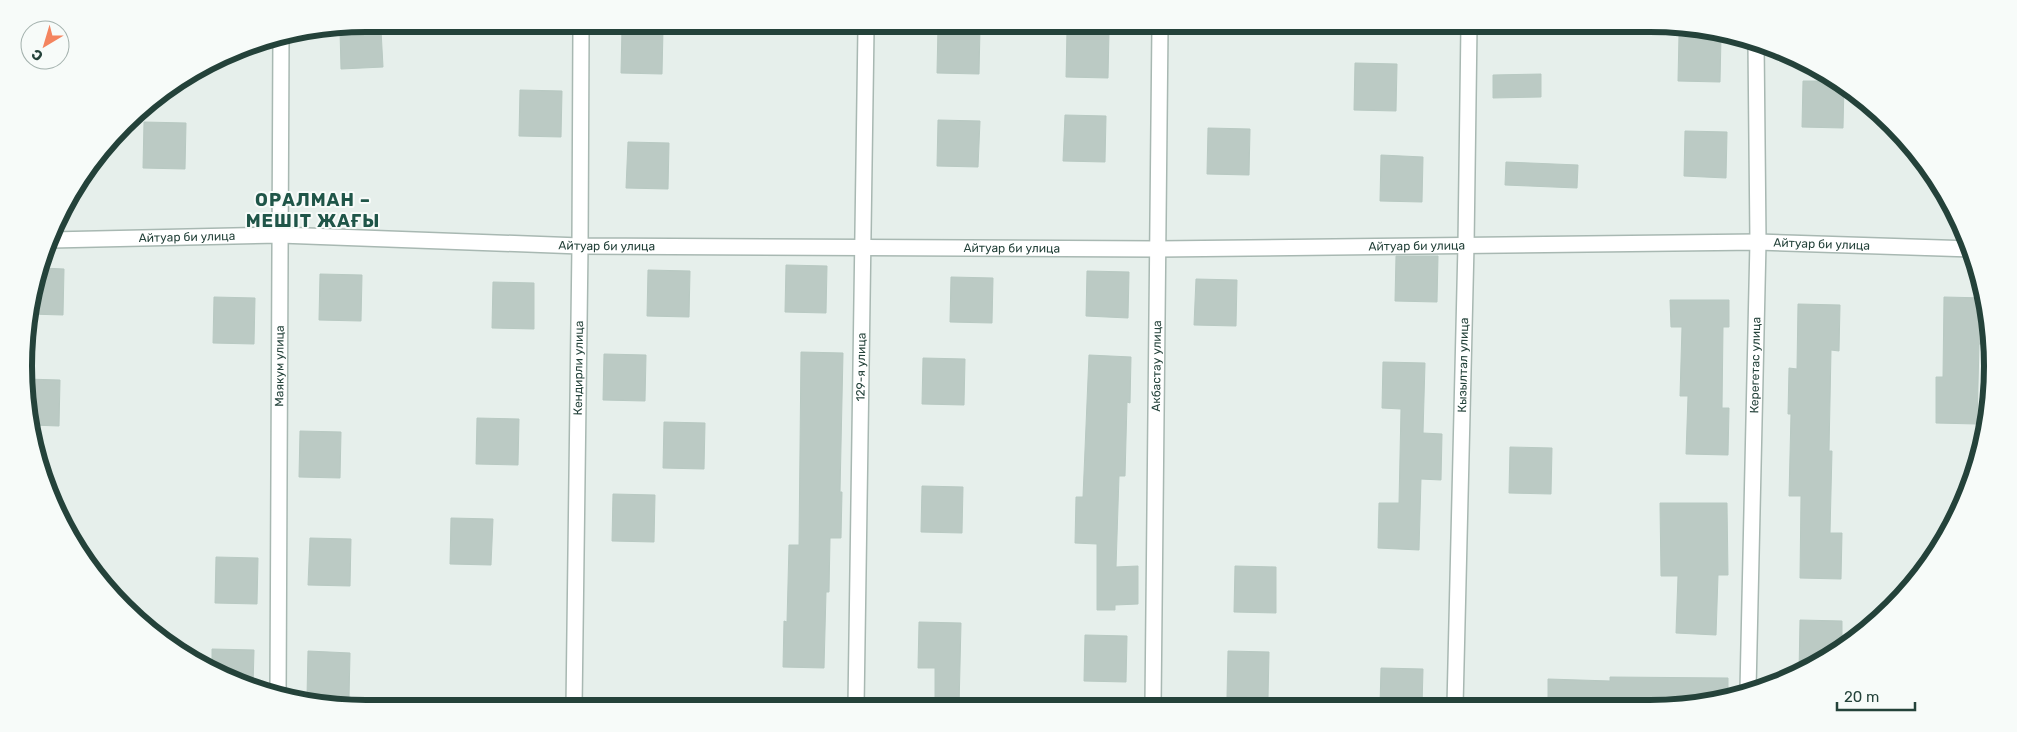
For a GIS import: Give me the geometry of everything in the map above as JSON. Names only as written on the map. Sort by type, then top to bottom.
[{"type":"street","name":"Кендирли улица","points":[[574,700],[580,246],[580,32]]},
{"type":"street","name":"129-я улица","points":[[856,700],[866,32]]},
{"type":"street","name":"Акбастау улица","points":[[1153,700],[1160,32]]},
{"type":"street","name":"Кызылтал улица","points":[[1455,700],[1469,32]]},
{"type":"street","name":"Маякум улица","points":[[278,687],[281,44]]},
{"type":"street","name":"Керегетас улица","points":[[1748,685],[1758,242],[1756,49]]},
{"type":"street","name":"Айтуар би улица","points":[[57,240],[280,235],[580,246],[1158,249],[1758,242],[1963,249]]},
{"type":"building","points":[[381,32],[383,67],[341,69],[340,33]]},
{"type":"building","points":[[622,32],[663,32],[662,74],[621,73]]},
{"type":"building","points":[[938,32],[980,32],[979,74],[937,73]]},
{"type":"building","points":[[1067,32],[1109,32],[1108,78],[1066,77]]},
{"type":"building","points":[[1679,35],[1697,35],[1721,40],[1720,82],[1678,81]]},
{"type":"building","points":[[1355,63],[1397,64],[1396,111],[1354,110]]},
{"type":"building","points":[[1541,74],[1541,97],[1493,98],[1493,75]]},
{"type":"building","points":[[1803,81],[1824,81],[1844,94],[1843,128],[1802,127]]},
{"type":"building","points":[[520,90],[562,91],[561,137],[519,136]]},
{"type":"building","points":[[1065,115],[1106,116],[1105,162],[1063,161]]},
{"type":"building","points":[[938,120],[980,121],[978,167],[937,166]]},
{"type":"building","points":[[144,122],[186,123],[185,169],[143,168]]},
{"type":"building","points":[[1208,128],[1250,129],[1249,175],[1207,174]]},
{"type":"building","points":[[1685,131],[1727,132],[1726,178],[1684,176]]},
{"type":"building","points":[[628,142],[669,143],[668,189],[626,188]]},
{"type":"building","points":[[1381,155],[1423,157],[1422,202],[1380,201]]},
{"type":"building","points":[[1506,162],[1578,165],[1577,188],[1505,185]]},
{"type":"building","points":[[1396,256],[1438,256],[1437,302],[1395,301]]},
{"type":"building","points":[[786,265],[827,266],[826,313],[785,312]]},
{"type":"building","points":[[47,268],[64,269],[63,315],[36,314]]},
{"type":"building","points":[[648,270],[690,271],[689,317],[647,316]]},
{"type":"building","points":[[1087,271],[1129,272],[1128,318],[1086,316]]},
{"type":"building","points":[[320,274],[362,275],[361,321],[319,320]]},
{"type":"building","points":[[951,277],[993,278],[992,323],[950,322]]},
{"type":"building","points":[[1196,279],[1237,280],[1236,326],[1194,325]]},
{"type":"building","points":[[493,282],[534,283],[534,329],[492,328]]},
{"type":"building","points":[[214,297],[255,298],[254,344],[213,343]]},
{"type":"building","points":[[1944,297],[1977,298],[1984,344],[1979,344],[1977,424],[1936,423],[1936,377],[1943,377]]},
{"type":"building","points":[[1670,300],[1729,300],[1729,327],[1723,327],[1722,408],[1729,408],[1728,455],[1686,454],[1688,396],[1680,396],[1682,327],[1671,327]]},
{"type":"building","points":[[1798,304],[1840,305],[1839,351],[1831,350],[1829,451],[1832,451],[1830,533],[1842,533],[1841,579],[1800,578],[1801,496],[1789,496],[1791,414],[1788,414],[1789,368],[1797,369]]},
{"type":"building","points":[[801,352],[843,353],[841,538],[830,538],[829,592],[826,592],[824,668],[783,667],[784,621],[787,622],[789,545],[799,545]]},
{"type":"building","points":[[604,354],[646,355],[645,401],[603,400]]},
{"type":"building","points":[[1089,355],[1131,357],[1130,403],[1127,402],[1125,476],[1119,476],[1116,567],[1138,566],[1138,604],[1115,605],[1115,610],[1097,610],[1097,544],[1075,543],[1076,497],[1083,497]]},
{"type":"building","points":[[923,358],[965,359],[964,405],[922,404]]},
{"type":"building","points":[[1383,362],[1425,363],[1423,433],[1442,434],[1441,480],[1421,479],[1419,550],[1378,548],[1379,503],[1399,503],[1401,409],[1382,408]]},
{"type":"building","points":[[33,379],[60,380],[59,426],[38,425]]},
{"type":"building","points":[[477,418],[519,419],[518,465],[476,464]]},
{"type":"building","points":[[664,422],[705,423],[704,469],[663,468]]},
{"type":"building","points":[[300,431],[341,432],[340,478],[299,477]]},
{"type":"building","points":[[1510,447],[1552,448],[1551,494],[1509,493]]},
{"type":"building","points":[[922,486],[963,487],[962,533],[921,532]]},
{"type":"building","points":[[613,494],[655,495],[654,542],[612,541]]},
{"type":"building","points":[[1660,503],[1727,503],[1728,575],[1718,575],[1716,635],[1676,633],[1678,576],[1661,576]]},
{"type":"building","points":[[451,518],[493,519],[491,565],[450,564]]},
{"type":"building","points":[[310,538],[351,539],[350,586],[308,585]]},
{"type":"building","points":[[216,557],[258,558],[257,604],[215,603]]},
{"type":"building","points":[[1235,566],[1276,567],[1276,613],[1234,612]]},
{"type":"building","points":[[1800,620],[1842,621],[1842,639],[1799,665]]},
{"type":"building","points":[[919,622],[961,623],[959,700],[935,700],[935,668],[918,668]]},
{"type":"building","points":[[1085,635],[1127,636],[1126,682],[1084,681]]},
{"type":"building","points":[[212,649],[254,650],[253,680],[238,674],[212,662]]},
{"type":"building","points":[[308,651],[350,653],[349,698],[307,694]]},
{"type":"building","points":[[1228,651],[1269,652],[1268,698],[1227,697]]},
{"type":"building","points":[[1381,668],[1423,669],[1422,700],[1380,700]]},
{"type":"building","points":[[1610,677],[1728,678],[1728,690],[1695,697],[1673,699],[1548,700],[1548,679],[1610,681]]},
{"type":"district","name":"ОРАЛМАН – МЕШІТ ЖАҒЫ","points":[[313,210]]}]
